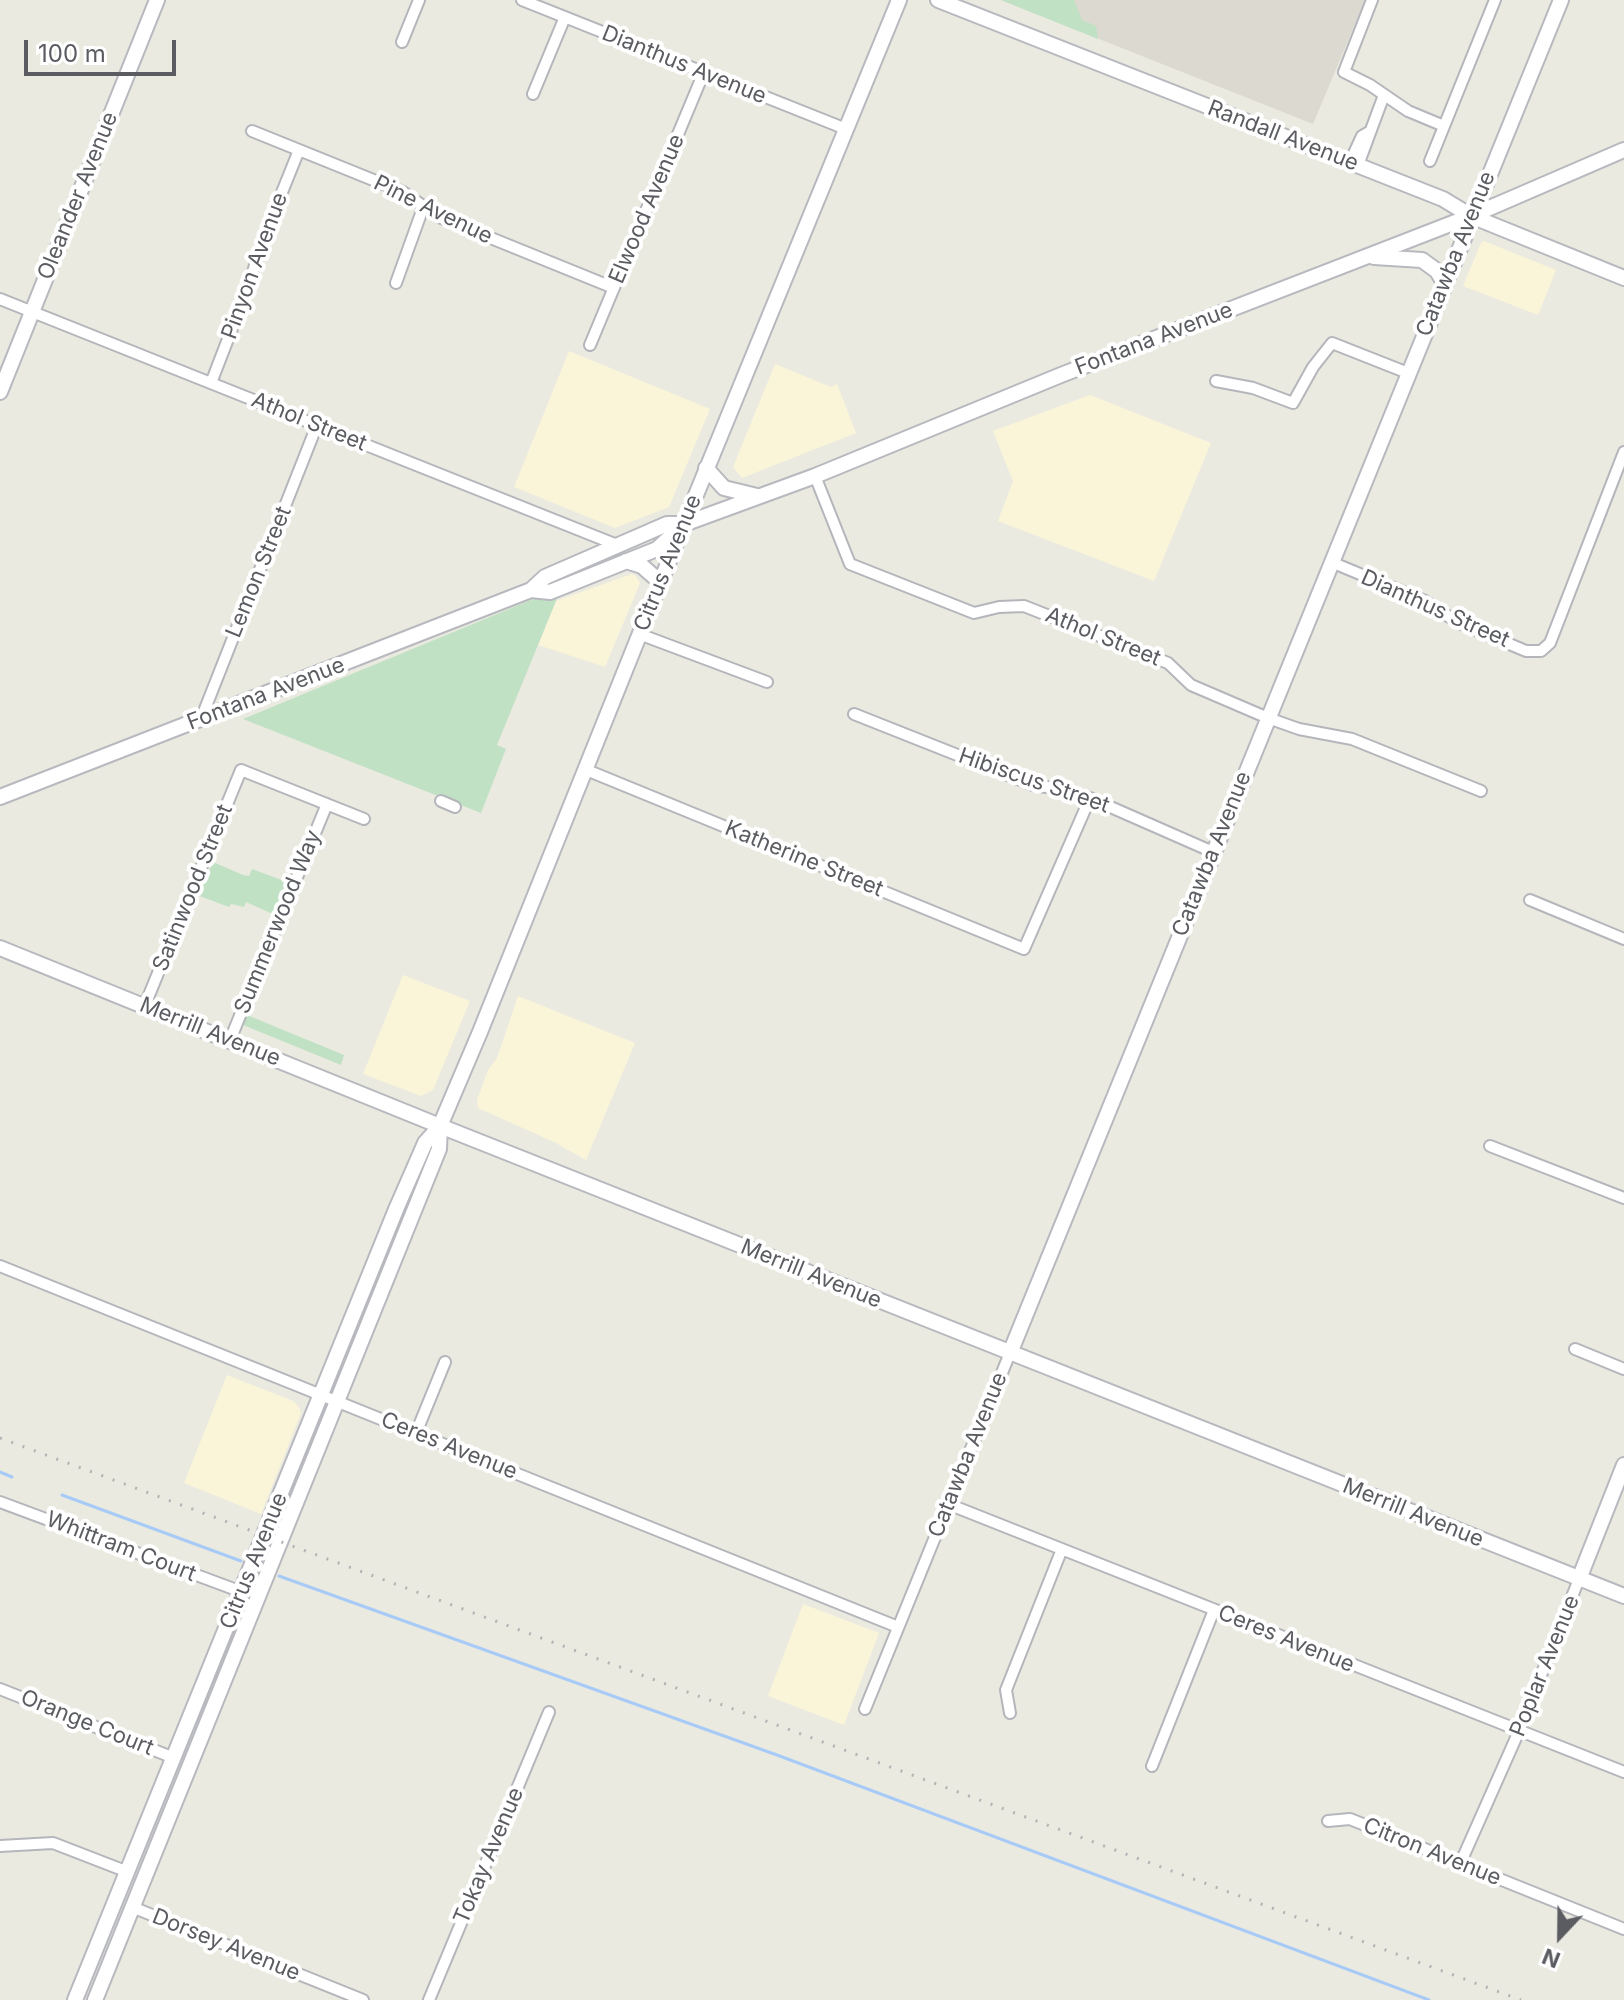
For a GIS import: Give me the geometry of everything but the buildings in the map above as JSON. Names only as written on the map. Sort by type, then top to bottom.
[{"type":"main road","name":"Oleander Avenue","points":[[0,392],[157,0]]},
{"type":"main road","name":"Citrus Avenue","points":[[75,2000],[397,1207],[425,1143],[440,1126],[480,1032],[706,468],[899,0]]},
{"type":"main road","name":"Randall Avenue","points":[[938,0],[1443,199],[1471,216],[1624,278]]},
{"type":"main road","name":"Catawba Avenue","points":[[1010,1353],[1561,0]]},
{"type":"main road","name":"Fontana Avenue","points":[[0,797],[531,590],[545,577],[667,524],[684,524],[815,476],[1061,375],[1471,216],[1624,150]]},
{"type":"main road","points":[[1366,257],[1422,260],[1437,271],[1444,283]]},
{"type":"main road","points":[[706,468],[724,488],[757,496]]},
{"type":"main road","name":"Fontana Avenue","points":[[531,590],[550,592],[657,549],[684,524]]},
{"type":"main road","points":[[626,561],[642,566],[660,582]]},
{"type":"main road","name":"Merrill Avenue","points":[[0,948],[1624,1596]]},
{"type":"main road","name":"Citrus Avenue","points":[[95,2000],[439,1149],[440,1126]]},
{"type":"main road","name":"Poplar Avenue","points":[[1579,1579],[1624,1465]]},
{"type":"street","points":[[402,42],[419,0]]},
{"type":"street","name":"Dianthus Avenue","points":[[522,0],[846,129]]},
{"type":"street","points":[[1372,0],[1344,72],[1370,85],[1408,111],[1444,126]]},
{"type":"street","points":[[1430,161],[1495,0]]},
{"type":"street","points":[[533,94],[565,17]]},
{"type":"street","name":"Elwood Avenue","points":[[590,345],[704,72]]},
{"type":"street","points":[[1354,164],[1384,95]]},
{"type":"street","name":"Pine Avenue","points":[[252,131],[403,192],[439,217],[614,288]]},
{"type":"street","name":"Pinyon Avenue","points":[[211,383],[299,150]]},
{"type":"street","points":[[396,283],[423,208]]},
{"type":"street","name":"Athol Street","points":[[0,299],[617,545]]},
{"type":"street","points":[[1216,381],[1253,388],[1293,403],[1313,367],[1332,343],[1408,373]]},
{"type":"street","name":"Lemon Street","points":[[201,719],[317,425]]},
{"type":"street","name":"Dianthus Street","points":[[1331,562],[1425,601],[1457,622],[1526,651],[1541,651],[1550,643],[1624,452]]},
{"type":"street","name":"Athol Street","points":[[815,476],[850,564],[974,613],[999,607],[1024,606],[1168,663],[1191,685],[1268,718],[1299,729],[1352,739],[1481,791]]},
{"type":"street","points":[[639,634],[767,682]]},
{"type":"street","name":"Hibiscus Street","points":[[854,714],[1033,785],[1067,790],[1090,798],[1213,852]]},
{"type":"street","name":"Katherine Street","points":[[584,769],[1024,949],[1090,798]]},
{"type":"street","name":"Satinwood Street","points":[[145,1005],[241,770],[327,804]]},
{"type":"street","points":[[441,801],[455,807]]},
{"type":"street","points":[[327,804],[364,819]]},
{"type":"street","name":"Summerwood Way","points":[[230,1040],[327,804]]},
{"type":"street","points":[[1530,900],[1624,939]]},
{"type":"street","points":[[1490,1146],[1624,1198]]},
{"type":"street","name":"Ceres Avenue","points":[[0,1266],[898,1627]]},
{"type":"street","points":[[1575,1349],[1624,1369]]},
{"type":"street","name":"Catawba Avenue","points":[[865,1709],[1010,1353]]},
{"type":"street","points":[[416,1433],[445,1362]]},
{"type":"street","name":"Whittram Court","points":[[0,1502],[242,1592]]},
{"type":"street","name":"Ceres Avenue","points":[[948,1504],[1624,1772]]},
{"type":"street","points":[[1010,1713],[1006,1690],[1062,1549]]},
{"type":"street","name":"Poplar Avenue","points":[[1460,1864],[1519,1731],[1579,1579]]},
{"type":"street","points":[[1152,1766],[1214,1610]]},
{"type":"street","name":"Orange Court","points":[[0,1689],[174,1758]]},
{"type":"street","name":"Tokay Avenue","points":[[429,2000],[549,1712]]},
{"type":"street","name":"Citron Avenue","points":[[1328,1821],[1350,1819],[1624,1929]]},
{"type":"street","points":[[0,1846],[53,1843],[128,1872]]},
{"type":"street","name":"Dorsey Avenue","points":[[132,1907],[363,2000]]},
{"type":"shaded area","points":[[1001,0],[1365,0],[1313,124]]},
{"type":"shaded area","points":[[1484,241],[1556,270],[1538,315],[1463,286]]},
{"type":"shaded area","points":[[569,351],[710,409],[669,507],[615,528],[514,487]]},
{"type":"shaded area","points":[[775,364],[831,387],[837,384],[856,433],[742,478],[733,467]]},
{"type":"shaded area","points":[[1090,395],[1211,443],[1154,581],[998,521],[1013,481],[993,431]]},
{"type":"shaded area","points":[[632,574],[640,583],[605,667],[538,645],[556,601]]},
{"type":"shaded area","points":[[403,975],[470,1001],[433,1090],[421,1096],[363,1074]]},
{"type":"shaded area","points":[[518,996],[635,1043],[586,1160],[478,1108],[477,1100],[488,1070],[497,1058]]},
{"type":"shaded area","points":[[227,1375],[293,1401],[301,1413],[261,1514],[184,1483]]},
{"type":"shaded area","points":[[803,1604],[879,1633],[844,1725],[768,1696]]},
{"type":"green space","points":[[1001,0],[1074,0],[1082,20],[1096,26],[1098,39]]},
{"type":"green space","points":[[543,595],[558,596],[497,745],[506,749],[481,813],[243,719]]},
{"type":"green space","points":[[213,862],[243,875],[249,876],[252,869],[287,882],[273,914],[246,902],[244,907],[231,904],[229,907],[197,895]]},
{"type":"green space","points":[[247,1015],[344,1055],[341,1065],[243,1025]]},
{"type":"waterway","points":[[0,1472],[12,1477]]},
{"type":"waterway","points":[[62,1495],[241,1561]]},
{"type":"waterway","points":[[279,1576],[777,1755],[1429,2000]]},
{"type":"railway","points":[[0,1438],[1521,2000]]}]
